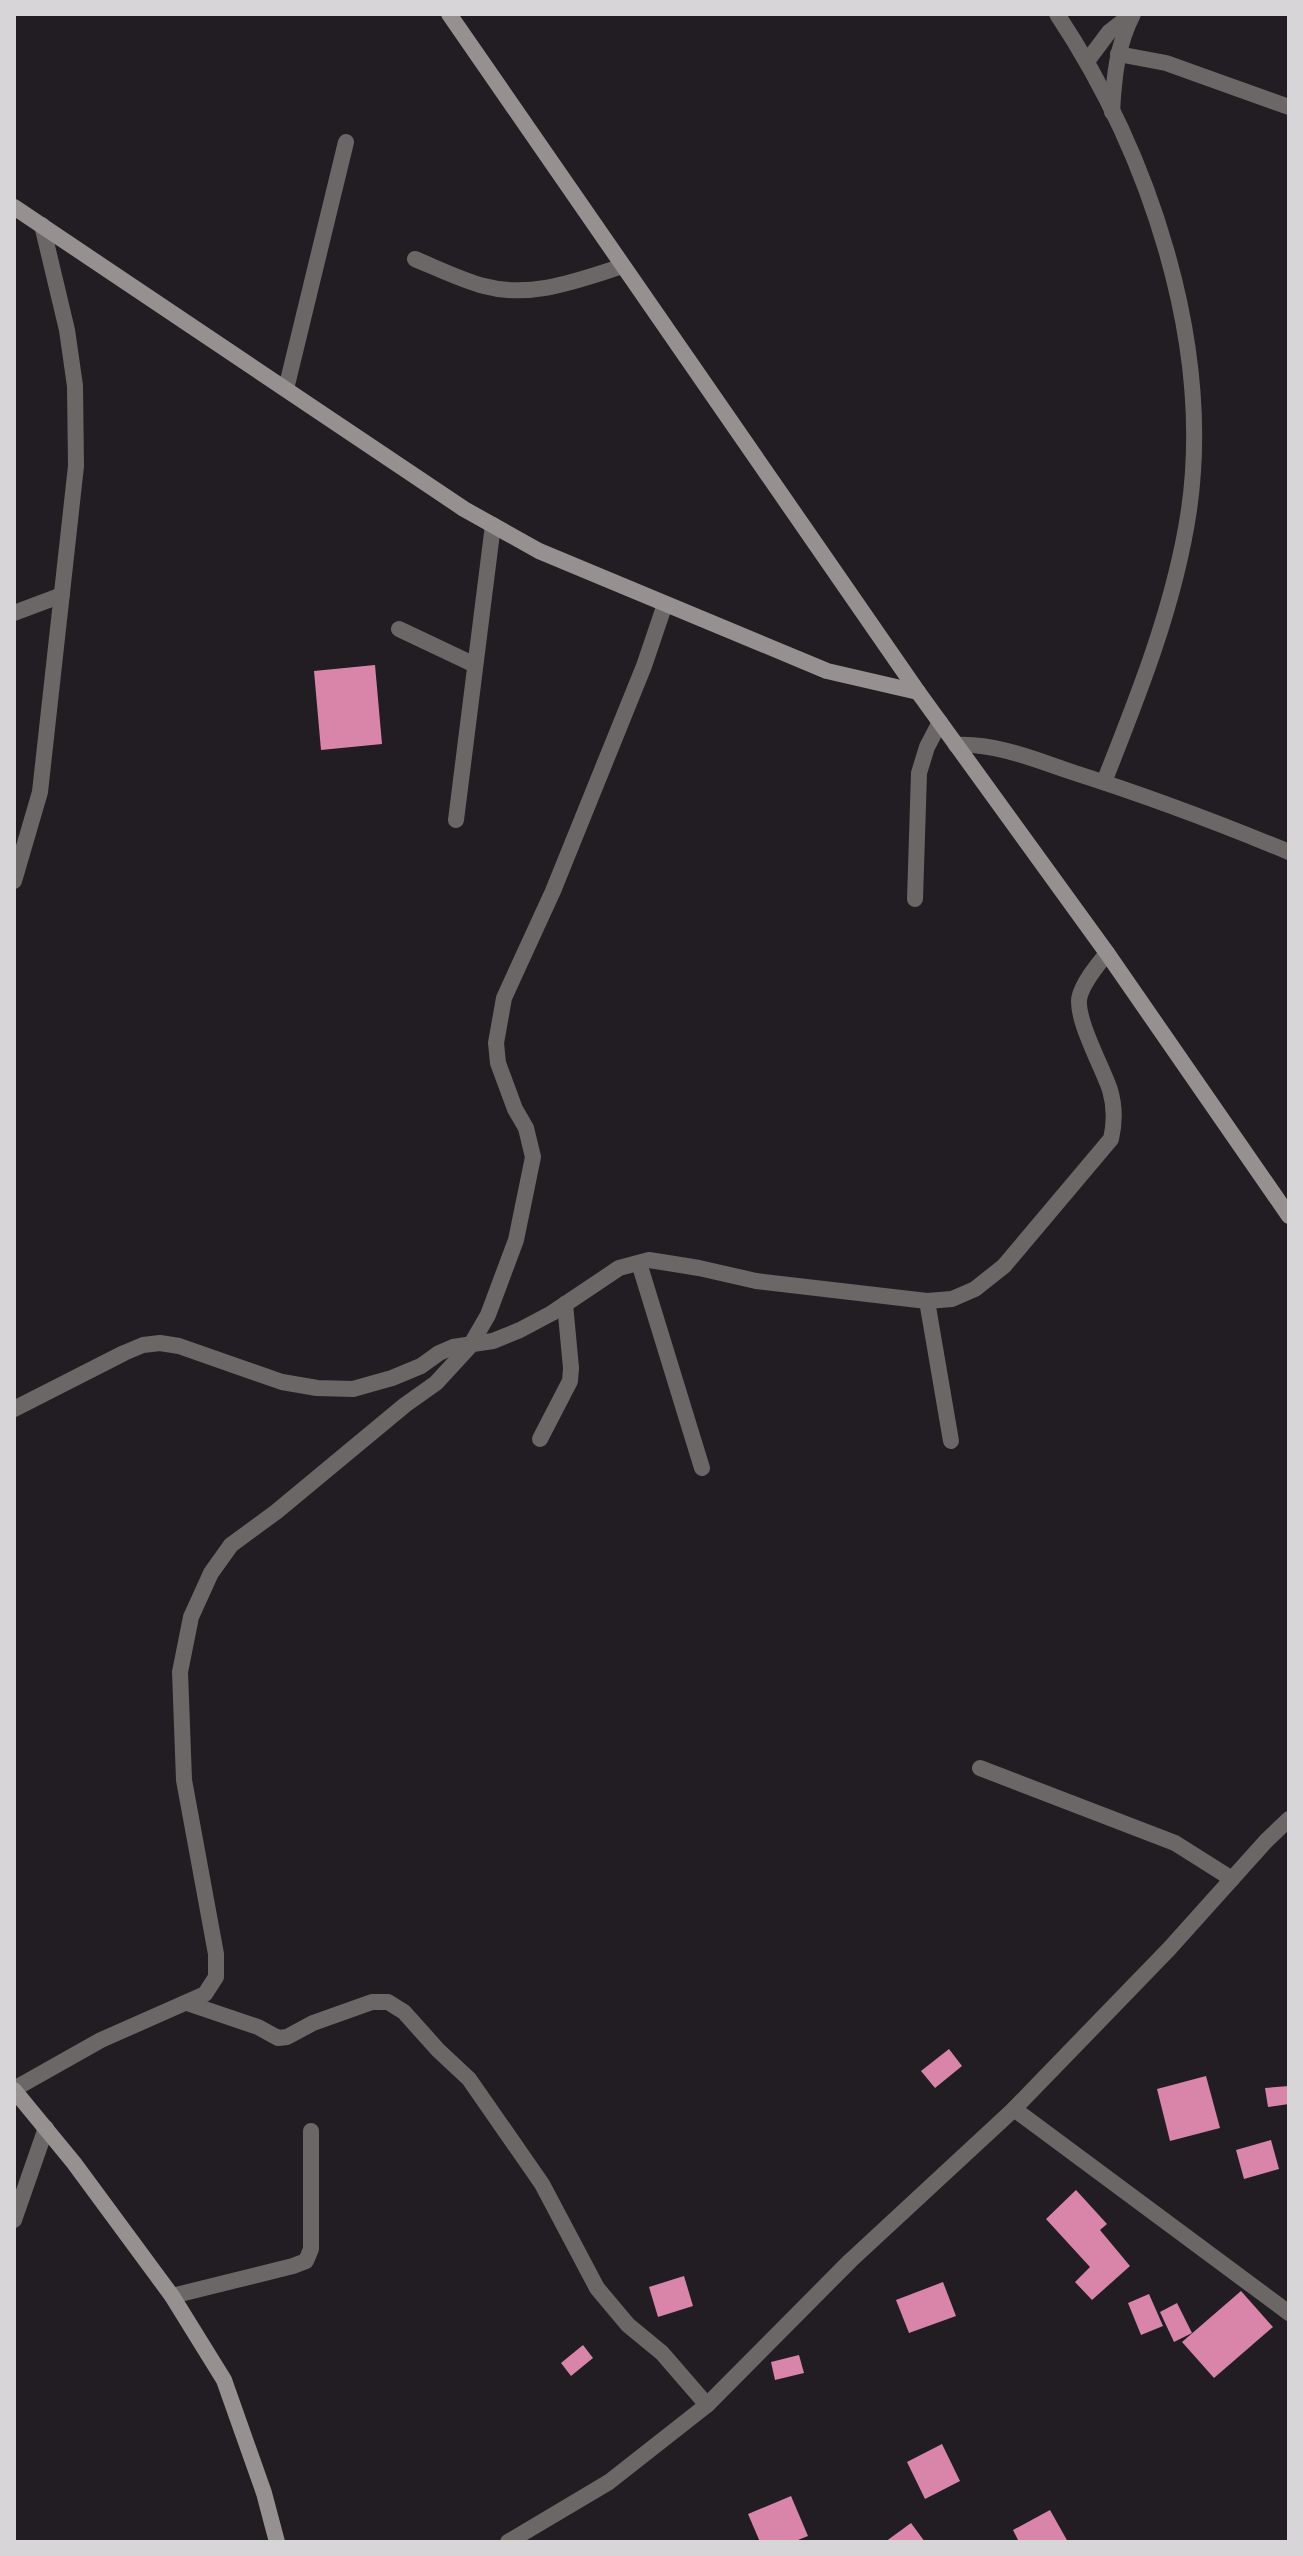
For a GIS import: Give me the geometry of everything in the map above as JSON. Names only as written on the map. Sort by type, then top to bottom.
[{"type":"main road","points":[[449,14],[918,692],[1107,953],[1289,1216]]},
{"type":"main road","points":[[14,207],[464,509],[539,551],[827,671],[918,692]]},
{"type":"main road","points":[[14,2089],[172,2296],[224,2380],[264,2493],[277,2542]]},
{"type":"street","points":[[1057,14],[1088,60],[1160,229],[1182,317],[1192,380],[1194,460],[1189,511],[1150,665],[1104,782]]},
{"type":"street","points":[[1088,60],[1109,32],[1132,14]]},
{"type":"street","points":[[1112,113],[1118,54],[1132,14]]},
{"type":"street","points":[[1118,54],[1166,63],[1289,107]]},
{"type":"street","points":[[286,389],[346,142]]},
{"type":"street","points":[[14,881],[40,792],[76,466],[75,386],[67,330],[42,225]]},
{"type":"street","points":[[415,259],[484,286],[511,290],[563,285],[623,266]]},
{"type":"street","points":[[456,820],[493,525]]},
{"type":"street","points":[[14,613],[62,595]]},
{"type":"street","points":[[14,2089],[101,2040],[205,1994],[216,1977],[216,1954],[184,1780],[180,1672],[191,1617],[211,1573],[231,1545],[436,1383],[470,1346],[488,1315],[516,1240],[533,1157],[526,1128],[515,1109],[498,1063],[496,1043],[504,998],[553,891],[644,666],[665,604]]},
{"type":"street","points":[[399,629],[475,665]]},
{"type":"street","points":[[915,899],[919,773],[927,747],[940,722]]},
{"type":"street","points":[[956,745],[979,744],[1012,752],[1104,782],[1289,852]]},
{"type":"street","points":[[14,1409],[143,1345],[160,1343],[179,1346],[282,1382],[353,1389],[421,1366],[453,1347],[493,1341],[520,1330],[619,1268],[649,1260],[756,1281],[927,1301],[952,1299],[975,1289],[1004,1266],[1111,1139],[1116,1120],[1110,1090],[1094,1051],[1078,997],[1107,953]]},
{"type":"street","points":[[639,1263],[702,1468]]},
{"type":"street","points":[[927,1301],[951,1441]]},
{"type":"street","points":[[540,1439],[570,1381],[565,1304]]},
{"type":"street","points":[[980,1768],[1175,1843],[1232,1879]]},
{"type":"street","points":[[508,2542],[609,2482],[707,2405],[850,2261],[1014,2109],[1289,1819]]},
{"type":"street","points":[[187,2003],[258,2027],[278,2038],[372,2002],[388,2002],[404,2012],[469,2079],[542,2184],[597,2288],[628,2325],[662,2353],[707,2405]]},
{"type":"street","points":[[1014,2109],[1289,2313]]},
{"type":"street","points":[[14,2220],[46,2128]]},
{"type":"street","points":[[172,2296],[306,2261],[311,2249],[311,2131]]},
{"type":"building","points":[[375,665],[382,744],[321,750],[314,671]]},
{"type":"building","points":[[949,2049],[962,2066],[935,2088],[921,2071]]},
{"type":"building","points":[[1206,2076],[1220,2128],[1170,2141],[1157,2089]]},
{"type":"building","points":[[1289,2086],[1289,2104],[1268,2107],[1265,2088]]},
{"type":"building","points":[[1271,2140],[1279,2169],[1244,2179],[1236,2150]]},
{"type":"building","points":[[1076,2190],[1107,2224],[1100,2230],[1130,2266],[1092,2300],[1075,2282],[1090,2267],[1046,2219]]},
{"type":"building","points":[[684,2276],[693,2306],[658,2317],[649,2287]]},
{"type":"building","points":[[943,2282],[956,2316],[909,2333],[896,2300]]},
{"type":"building","points":[[1241,2291],[1273,2327],[1214,2378],[1182,2342]]},
{"type":"building","points":[[1149,2294],[1163,2326],[1141,2335],[1128,2303]]},
{"type":"building","points":[[1177,2303],[1192,2333],[1174,2342],[1160,2312]]},
{"type":"building","points":[[583,2345],[593,2358],[571,2376],[561,2363]]},
{"type":"building","points":[[799,2355],[804,2373],[775,2380],[771,2362]]},
{"type":"building","points":[[942,2444],[960,2481],[925,2499],[907,2462]]},
{"type":"building","points":[[791,2496],[808,2536],[793,2542],[760,2542],[748,2514]]},
{"type":"building","points":[[1050,2510],[1068,2542],[1019,2542],[1013,2530]]},
{"type":"building","points":[[911,2523],[925,2542],[885,2542]]}]
